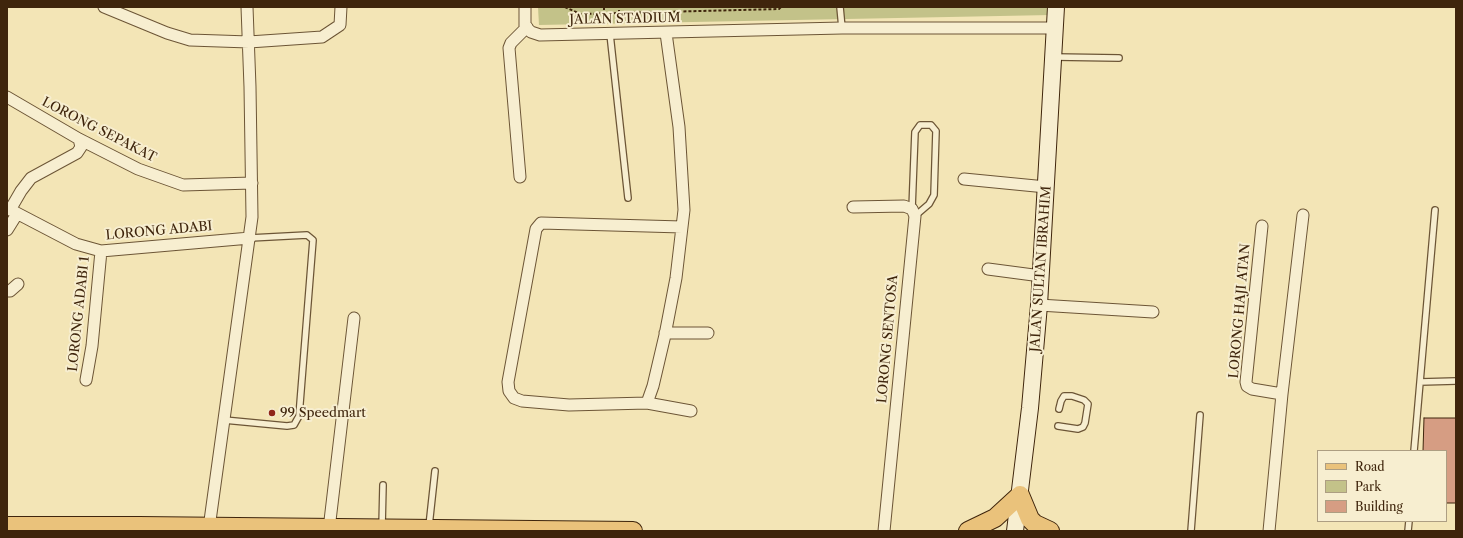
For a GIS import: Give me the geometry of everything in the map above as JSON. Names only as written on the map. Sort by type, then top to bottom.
[{"type":"main road","points":[[968,531],[994,518],[1020,495],[1030,519],[1035,524],[1050,531]]},
{"type":"main road","points":[[7,526],[35,529],[139,528],[274,530],[329,528],[633,531]]},
{"type":"street","points":[[104,7],[167,33],[190,40],[248,42],[322,37],[340,25],[341,7]]},
{"type":"street","points":[[209,529],[250,238],[252,183],[247,7]]},
{"type":"street","points":[[520,177],[510,48],[511,43],[527,28],[525,26],[525,7]]},
{"type":"street","name":"JALAN SULTAN IBRAHIM","points":[[1015,531],[1039,305],[1056,7]]},
{"type":"street","name":"JALAN STADIUM","points":[[527,28],[531,32],[540,35],[842,28],[1056,28]]},
{"type":"street","points":[[647,403],[653,386],[676,278],[684,210],[684,177],[679,126],[666,33]]},
{"type":"street","name":"LORONG SEPAKAT","points":[[7,97],[79,139],[138,169],[183,185],[252,183]]},
{"type":"street","points":[[7,230],[11,210],[21,191],[31,178],[77,153],[81,147],[79,139]]},
{"type":"street","points":[[964,179],[1046,187]]},
{"type":"street","points":[[853,206],[904,206],[913,212]]},
{"type":"street","name":"LORONG ADABI","points":[[11,210],[76,244],[100,251],[250,238]]},
{"type":"street","name":"LORONG SENTOSA","points":[[884,531],[913,212]]},
{"type":"street","points":[[1269,531],[1282,394],[1303,215]]},
{"type":"street","points":[[682,227],[541,223],[536,228],[508,382],[509,391],[514,398],[522,401],[569,405],[647,403],[691,411]]},
{"type":"street","name":"LORONG HAJI ATAN","points":[[1262,226],[1246,382],[1247,386],[1252,389],[1282,394]]},
{"type":"street","name":"LORONG ADABI 1","points":[[86,380],[92,346],[100,251]]},
{"type":"street","points":[[988,269],[1041,276]]},
{"type":"street","points":[[7,291],[10,291],[18,284]]},
{"type":"street","points":[[1039,305],[1153,312]]},
{"type":"street","points":[[329,528],[354,318]]},
{"type":"street","points":[[665,333],[708,333]]},
{"type":"lane","points":[[840,7],[842,28]]},
{"type":"lane","points":[[610,34],[628,198]]},
{"type":"lane","points":[[1054,57],[1119,58]]},
{"type":"lane","points":[[920,125],[931,125],[936,131],[934,195],[929,204],[913,212],[915,132],[920,125]]},
{"type":"lane","points":[[1414,450],[1435,210]]},
{"type":"lane","points":[[224,420],[287,426],[294,425],[299,416],[313,240],[307,235],[250,238]]},
{"type":"lane","points":[[1420,382],[1456,381]]},
{"type":"lane","points":[[1058,426],[1078,429],[1083,427],[1088,404],[1084,400],[1072,396],[1064,396],[1060,401],[1059,409]]},
{"type":"lane","points":[[1191,531],[1200,415]]},
{"type":"lane","points":[[417,530],[435,471]]},
{"type":"lane","points":[[382,529],[383,485]]},
{"type":"path","points":[[566,7],[580,14],[779,9],[781,7]]},
{"type":"path","points":[[604,7],[604,13]]},
{"type":"path","points":[[619,13],[620,7]]},
{"type":"green space","points":[[538,7],[1051,7],[1051,15],[539,25]]},
{"type":"building","points":[[1424,418],[1456,418],[1456,503],[1447,503],[1447,450],[1423,450]]},
{"type":"place","name":"99 Speedmart","points":[[272,413]]}]
